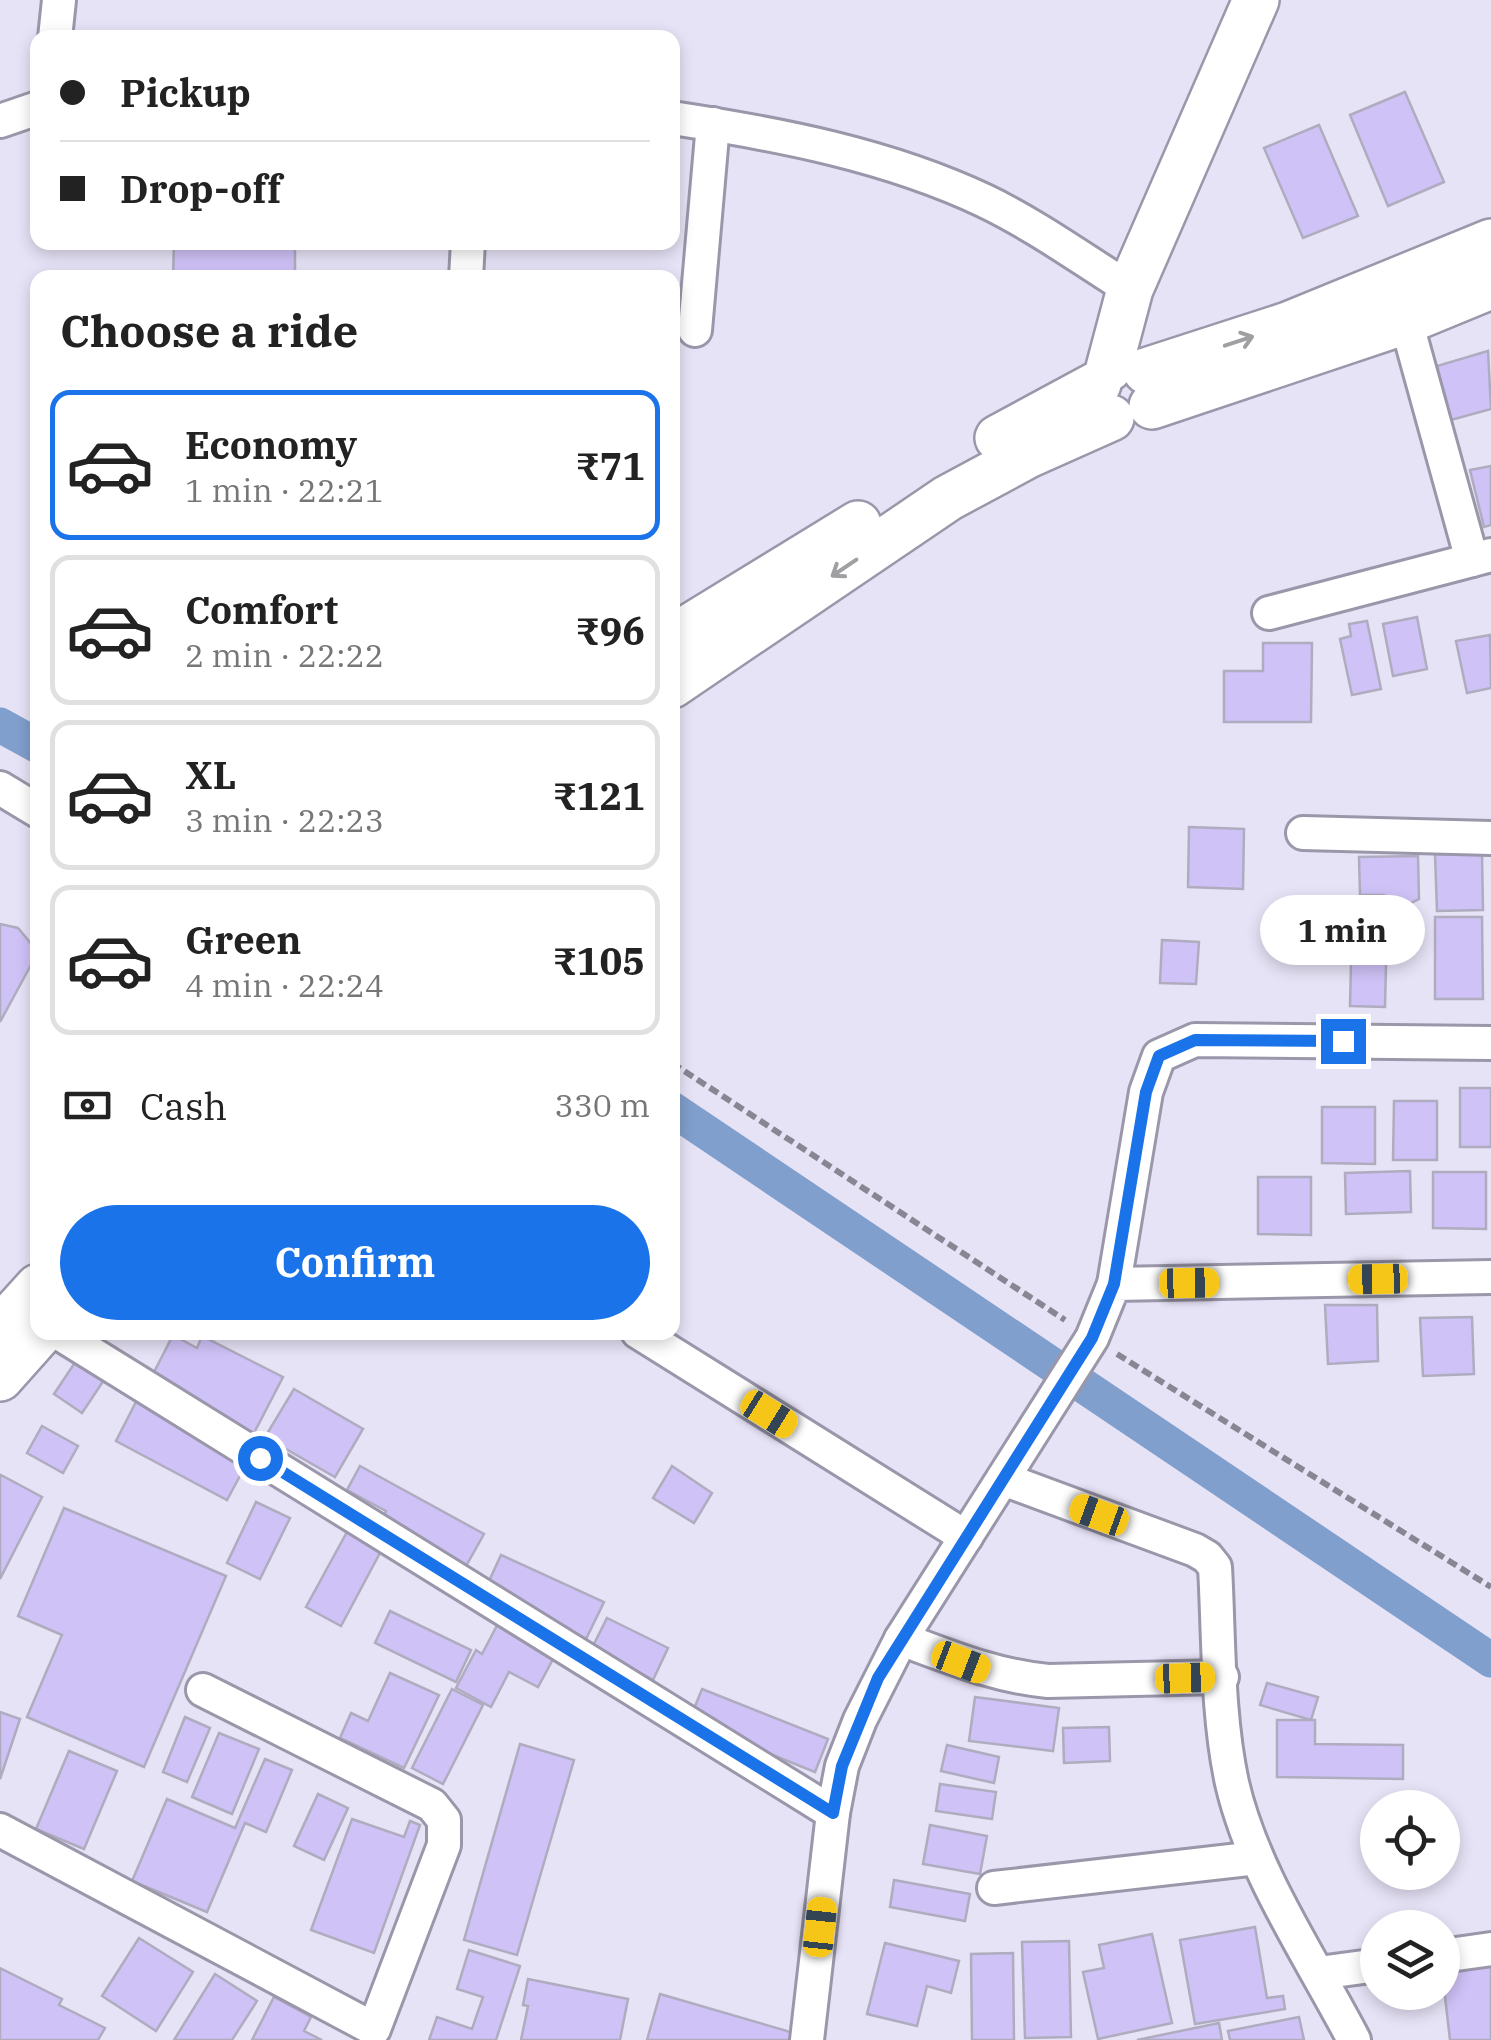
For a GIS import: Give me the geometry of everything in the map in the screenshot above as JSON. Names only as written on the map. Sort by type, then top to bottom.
[{"type":"street","points":[[56,30],[59,0]]},
{"type":"street","points":[[1123,390],[1130,288],[1256,0]]},
{"type":"street","points":[[0,121],[30,111]]},
{"type":"street","points":[[680,119],[858,155],[948,185],[1018,219],[1130,288]]},
{"type":"street","points":[[695,330],[713,124]]},
{"type":"street","points":[[1294,340],[1491,242]]},
{"type":"street","points":[[680,634],[1123,390],[1294,340],[1406,321],[1491,286]]},
{"type":"street","points":[[1269,614],[1481,558],[1406,321]]},
{"type":"street","points":[[680,679],[940,488]]},
{"type":"street","points":[[0,788],[30,807]]},
{"type":"street","points":[[1303,832],[1491,838]]},
{"type":"street","points":[[807,2040],[842,1766],[860,1720],[901,1639],[1092,1338],[1114,1284],[1146,1092],[1159,1056],[1195,1040],[1491,1043]]},
{"type":"street","points":[[1114,1284],[1491,1277]]},
{"type":"street","points":[[0,1329],[30,1296]]},
{"type":"street","points":[[0,1378],[34,1340]]},
{"type":"street","points":[[70,1340],[833,1813]]},
{"type":"street","points":[[651,1340],[966,1536]]},
{"type":"street","points":[[1003,1480],[1207,1557],[1215,1567],[1226,1752],[1233,1787],[1257,1858],[1354,2040]]},
{"type":"street","points":[[901,1639],[991,1673],[1022,1679],[1222,1677]]},
{"type":"street","points":[[0,1830],[373,2035],[444,1845],[444,1820],[432,1805],[203,1690]]},
{"type":"street","points":[[994,1888],[1257,1858]]},
{"type":"street","points":[[1460,1953],[1491,1949]]},
{"type":"street","points":[[1320,1973],[1360,1967]]},
{"type":"building","points":[[1405,92],[1444,182],[1388,206],[1350,115]]},
{"type":"building","points":[[1319,125],[1358,216],[1303,238],[1264,148]]},
{"type":"building","points":[[174,250],[295,250],[295,270],[173,270]]},
{"type":"building","points":[[1488,351],[1491,409],[1451,420],[1437,366]]},
{"type":"building","points":[[1491,466],[1491,525],[1484,527],[1470,470]]},
{"type":"building","points":[[1417,617],[1427,669],[1393,676],[1383,624]]},
{"type":"building","points":[[1367,621],[1381,689],[1352,695],[1340,639],[1351,636],[1349,624]]},
{"type":"building","points":[[1490,635],[1491,688],[1467,693],[1456,641]]},
{"type":"building","points":[[1263,643],[1312,643],[1311,722],[1224,722],[1224,671],[1263,671]]},
{"type":"building","points":[[1189,827],[1244,829],[1243,889],[1188,887]]},
{"type":"building","points":[[1435,854],[1482,854],[1483,910],[1437,911]]},
{"type":"building","points":[[1418,856],[1419,899],[1397,910],[1384,910],[1384,895],[1360,895],[1359,857]]},
{"type":"building","points":[[1435,917],[1482,917],[1483,999],[1435,999]]},
{"type":"building","points":[[1352,920],[1387,921],[1385,1007],[1350,1006]]},
{"type":"building","points":[[0,924],[18,928],[30,942],[30,967],[0,1022]]},
{"type":"building","points":[[1162,940],[1199,942],[1196,984],[1160,983]]},
{"type":"building","points":[[1460,1088],[1491,1088],[1491,1147],[1460,1147]]},
{"type":"building","points":[[1394,1101],[1437,1101],[1437,1160],[1393,1160]]},
{"type":"building","points":[[1322,1107],[1375,1107],[1375,1164],[1322,1163]]},
{"type":"building","points":[[1410,1171],[1411,1212],[1346,1214],[1345,1173]]},
{"type":"building","points":[[1433,1172],[1486,1172],[1486,1229],[1433,1228]]},
{"type":"building","points":[[1258,1177],[1311,1177],[1311,1235],[1258,1234]]},
{"type":"building","points":[[1325,1305],[1377,1305],[1378,1361],[1328,1364]]},
{"type":"building","points":[[1472,1317],[1474,1374],[1423,1376],[1420,1318]]},
{"type":"building","points":[[170,1340],[182,1340],[197,1348],[200,1340],[210,1340],[283,1377],[253,1435],[149,1382]]},
{"type":"building","points":[[76,1361],[104,1380],[82,1413],[54,1394]]},
{"type":"building","points":[[294,1389],[363,1429],[335,1477],[265,1437]]},
{"type":"building","points":[[138,1398],[250,1457],[227,1500],[116,1441]]},
{"type":"building","points":[[42,1426],[78,1446],[63,1473],[27,1453]]},
{"type":"building","points":[[360,1466],[484,1534],[466,1566],[382,1521],[386,1511],[347,1490]]},
{"type":"building","points":[[672,1466],[712,1493],[694,1523],[653,1498]]},
{"type":"building","points":[[1,1475],[42,1497],[0,1579],[0,1478]]},
{"type":"building","points":[[256,1502],[290,1518],[260,1579],[227,1563]]},
{"type":"building","points":[[64,1508],[226,1576],[144,1767],[27,1717],[62,1635],[18,1616]]},
{"type":"building","points":[[347,1532],[381,1551],[341,1626],[306,1607]]},
{"type":"building","points":[[501,1555],[604,1602],[586,1639],[484,1592]]},
{"type":"building","points":[[390,1611],[471,1650],[456,1682],[375,1643]]},
{"type":"building","points":[[501,1618],[559,1648],[538,1687],[509,1672],[491,1707],[456,1688],[476,1650],[482,1654]]},
{"type":"building","points":[[607,1618],[668,1648],[653,1680],[591,1650]]},
{"type":"building","points":[[390,1673],[439,1695],[404,1768],[340,1738],[351,1713],[368,1721]]},
{"type":"building","points":[[1267,1683],[1318,1697],[1311,1720],[1260,1705]]},
{"type":"building","points":[[452,1689],[483,1705],[443,1784],[412,1768]]},
{"type":"building","points":[[702,1689],[828,1739],[815,1772],[689,1721]]},
{"type":"building","points":[[975,1697],[1059,1708],[1053,1751],[969,1741]]},
{"type":"building","points":[[0,1712],[20,1719],[0,1779]]},
{"type":"building","points":[[185,1717],[210,1728],[187,1782],[163,1772]]},
{"type":"building","points":[[1277,1720],[1315,1720],[1315,1744],[1403,1745],[1403,1779],[1277,1777]]},
{"type":"building","points":[[1109,1727],[1110,1761],[1064,1763],[1063,1728]]},
{"type":"building","points":[[219,1733],[259,1749],[232,1814],[192,1797]]},
{"type":"building","points":[[520,1744],[574,1760],[517,1955],[464,1940]]},
{"type":"building","points":[[947,1745],[999,1757],[994,1783],[941,1771]]},
{"type":"building","points":[[69,1751],[117,1771],[84,1849],[36,1829]]},
{"type":"building","points":[[265,1759],[292,1770],[266,1832],[245,1823],[207,1912],[132,1881],[167,1799],[235,1828]]},
{"type":"building","points":[[940,1784],[996,1792],[992,1819],[936,1811]]},
{"type":"building","points":[[318,1794],[348,1808],[324,1860],[294,1846]]},
{"type":"building","points":[[352,1819],[404,1837],[410,1821],[420,1825],[374,1953],[311,1930]]},
{"type":"building","points":[[930,1825],[987,1836],[980,1874],[923,1864]]},
{"type":"building","points":[[894,1880],[970,1894],[965,1921],[890,1907]]},
{"type":"building","points":[[1255,1927],[1267,1998],[1283,1996],[1285,2009],[1195,2024],[1180,1940]]},
{"type":"building","points":[[1152,1934],[1172,2023],[1098,2039],[1083,1972],[1104,1968],[1099,1945]]},
{"type":"building","points":[[139,1938],[193,1972],[156,2031],[102,1996]]},
{"type":"building","points":[[1069,1941],[1071,2037],[1025,2038],[1022,1942]]},
{"type":"building","points":[[885,1943],[959,1961],[951,1993],[927,1986],[917,2026],[867,2014]]},
{"type":"building","points":[[469,1950],[520,1966],[496,2040],[429,2040],[437,2017],[472,2029],[483,1997],[457,1989]]},
{"type":"building","points":[[1013,1953],[1014,2040],[972,2040],[971,1954]]},
{"type":"building","points":[[1491,1963],[1491,2040],[1450,2040],[1447,2010],[1460,2010],[1460,1968]]},
{"type":"building","points":[[0,1968],[62,1999],[59,2005],[105,2028],[98,2040],[0,2040]]},
{"type":"building","points":[[215,1974],[257,2001],[232,2040],[174,2040]]},
{"type":"building","points":[[528,1979],[628,1999],[620,2040],[521,2040],[528,2006],[523,2005]]},
{"type":"building","points":[[660,1994],[794,2033],[792,2040],[647,2040]]},
{"type":"building","points":[[274,1997],[311,2017],[304,2031],[322,2040],[252,2040]]},
{"type":"building","points":[[1299,2017],[1304,2040],[1230,2040],[1228,2031]]},
{"type":"building","points":[[1219,2023],[1222,2040],[1137,2040]]},
{"type":"waterway","points":[[0,725],[30,742]]},
{"type":"waterway","points":[[680,1114],[1491,1660]]},
{"type":"route","points":[[260,1458],[833,1813],[842,1766],[878,1678],[1092,1338],[1114,1284],[1146,1092],[1159,1056],[1195,1040],[1343,1041]]}]
